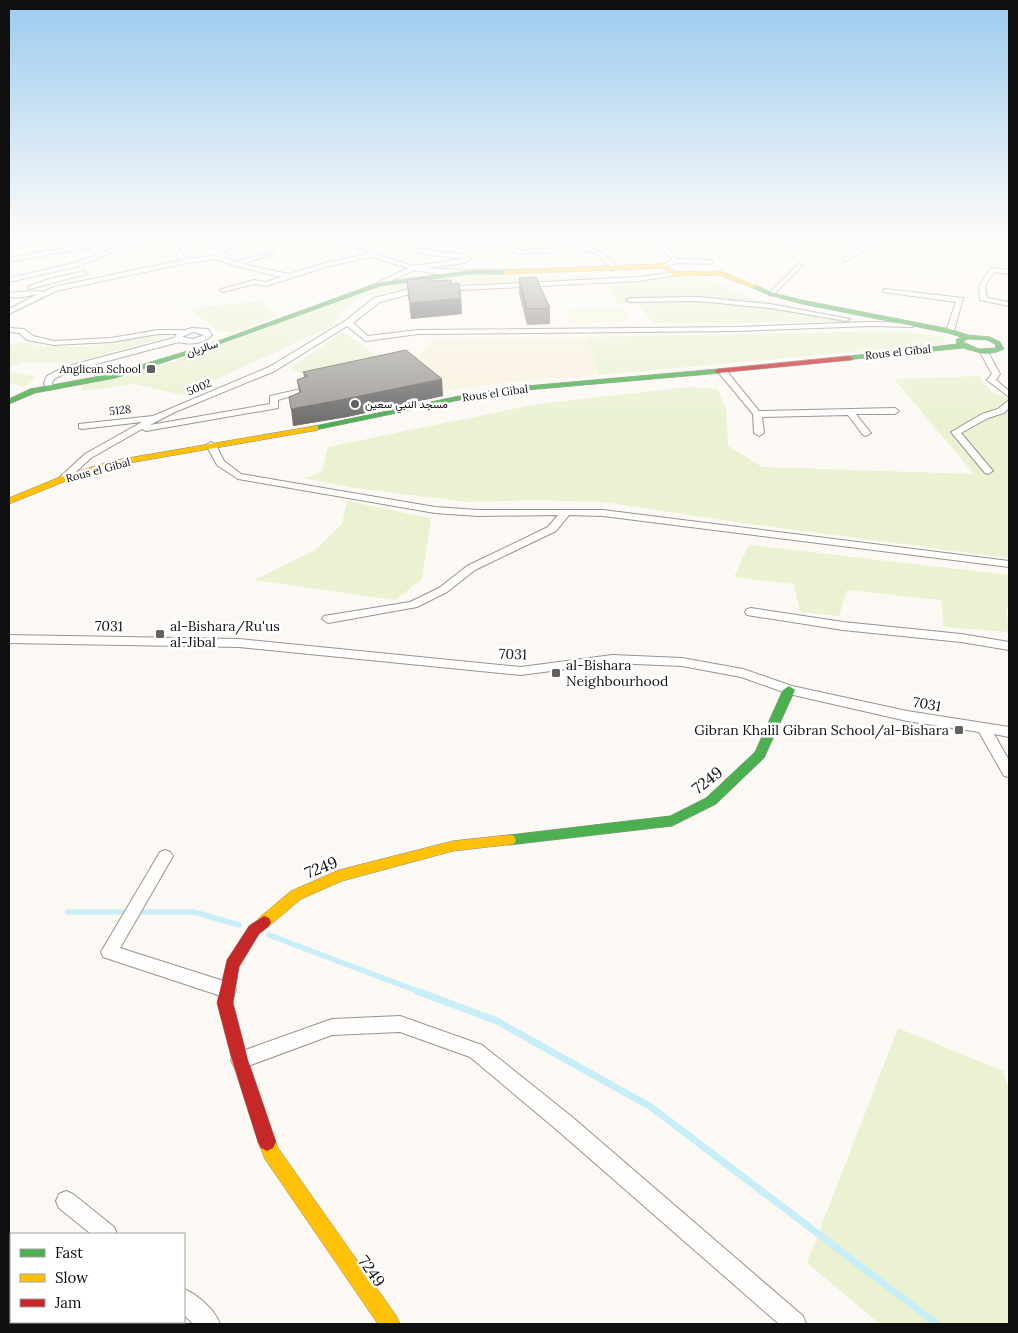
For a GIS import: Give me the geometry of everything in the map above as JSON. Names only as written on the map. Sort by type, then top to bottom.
[{"type":"street","points":[[9,312],[27,301]]},
{"type":"street","name":"سالزيان","points":[[9,402],[20,396],[50,387],[112,376],[171,358],[331,301]]},
{"type":"street","name":"5002","points":[[63,479],[88,456],[130,431],[272,369],[348,323],[375,301]]},
{"type":"street","points":[[720,301],[770,306],[870,324]]},
{"type":"street","points":[[804,301],[950,331],[984,352],[996,374],[991,380],[1009,395]]},
{"type":"street","points":[[950,331],[960,301]]},
{"type":"street","points":[[992,301],[1009,304]]},
{"type":"street","points":[[348,323],[366,338],[418,332],[680,330],[870,324],[915,325]]},
{"type":"street","points":[[9,330],[21,332],[30,338],[54,342],[111,340],[158,332],[181,336],[67,369],[50,378],[48,382],[50,387]]},
{"type":"street","points":[[964,341],[981,337],[998,343],[1000,349],[984,352]]},
{"type":"street","points":[[994,341],[1009,339]]},
{"type":"street","name":"Rous el Gibal","points":[[9,502],[63,479],[111,464],[347,422],[469,396],[516,389],[722,370],[964,341]]},
{"type":"street","points":[[722,370],[757,414],[759,433]]},
{"type":"street","points":[[130,431],[275,406],[273,398],[300,392]]},
{"type":"street","points":[[988,472],[956,432],[985,416],[1001,411],[1009,404]]},
{"type":"street","points":[[757,414],[895,411]]},
{"type":"street","points":[[850,412],[866,433]]},
{"type":"street","name":"5128","points":[[82,426],[160,417]]},
{"type":"street","points":[[211,445],[220,463],[238,476],[435,510],[478,513],[566,512],[603,514],[1009,564]]},
{"type":"street","points":[[328,618],[413,605],[443,590],[471,568],[552,529],[566,512]]},
{"type":"street","points":[[750,612],[843,626],[961,638],[1009,646]]},
{"type":"street","name":"7031","points":[[9,639],[239,643],[521,671],[612,660],[682,662],[743,673],[789,690],[907,716],[1009,732]]},
{"type":"street","name":"7249","points":[[390,1324],[271,1153],[258,1120],[225,1003],[232,965],[254,930],[296,895],[339,876],[453,846],[672,821],[711,801],[760,755],[789,690]]},
{"type":"street","points":[[984,728],[1009,772]]},
{"type":"street","points":[[165,856],[109,952],[227,990]]},
{"type":"street","points":[[240,1060],[332,1027],[400,1024],[476,1051],[564,1123],[794,1324]]},
{"type":"street","points":[[66,1202],[106,1233]]},
{"type":"street","points":[[185,1301],[210,1324]]},
{"type":"shaded area","points":[[587,337],[599,375],[519,381],[444,391],[395,358],[422,354],[433,338]]},
{"type":"green space","points":[[261,301],[267,308],[279,315],[232,333],[219,331],[188,308]]},
{"type":"green space","points":[[339,301],[356,301],[338,314],[333,326],[181,395],[135,384],[82,391],[81,384],[121,376],[199,353]]},
{"type":"green space","points":[[617,301],[767,301],[866,322],[653,323],[638,304],[619,304]]},
{"type":"green space","points":[[623,307],[631,321],[572,324],[565,310]]},
{"type":"green space","points":[[343,331],[389,365],[317,381],[291,368]]},
{"type":"green space","points":[[898,331],[945,337],[944,344],[599,375],[587,337]]},
{"type":"green space","points":[[163,334],[164,338],[71,363],[24,362],[9,368],[9,344],[20,342],[44,346],[88,347]]},
{"type":"green space","points":[[9,371],[36,377],[25,387],[9,383]]},
{"type":"green space","points":[[979,376],[992,392],[1009,399],[1009,558],[750,524],[603,502],[534,500],[468,502],[354,488],[304,478],[322,472],[328,447],[537,404],[688,387],[718,389],[726,409],[728,446],[762,467],[974,474],[894,379]]},
{"type":"green space","points":[[347,501],[431,518],[422,579],[395,600],[254,580],[315,550],[342,524]]},
{"type":"green space","points":[[749,545],[1009,575],[1009,607],[1006,607],[1009,632],[944,627],[941,600],[847,590],[839,616],[800,612],[794,584],[734,577]]},
{"type":"green space","points":[[898,1028],[1003,1071],[1009,1090],[1009,1324],[880,1324],[807,1263]]},
{"type":"building","points":[[410,301],[428,301],[410,303]]},
{"type":"building","points":[[525,301],[547,301],[550,308],[527,309]]},
{"type":"building","points":[[406,350],[442,379],[291,409],[289,397],[301,392],[297,380],[308,376],[303,372]]},
{"type":"waterway","points":[[68,912],[129,912]]},
{"type":"waterway","points":[[136,912],[194,912],[239,925]]},
{"type":"waterway","points":[[269,935],[420,992]]},
{"type":"waterway","points":[[417,991],[497,1021],[651,1107],[937,1324]]},
{"type":"traffic: fast","points":[[9,402],[33,391],[112,376],[209,346],[332,301]]},
{"type":"traffic: fast","points":[[799,301],[950,331],[967,337]]},
{"type":"traffic: fast","points":[[967,337],[988,338],[998,343],[1000,349],[984,352],[974,350],[960,343],[959,340],[967,337]]},
{"type":"traffic: fast","points":[[849,358],[962,346]]},
{"type":"traffic: fast","points":[[315,428],[469,396],[515,389],[718,371]]},
{"type":"traffic: fast","points":[[509,840],[672,821],[711,801],[760,755],[789,690]]},
{"type":"traffic: slow","points":[[9,501],[63,479],[111,464],[315,428]]},
{"type":"traffic: slow","points":[[264,922],[296,895],[339,876],[453,846],[509,840]]},
{"type":"traffic: slow","points":[[267,1142],[271,1153],[390,1324]]},
{"type":"traffic: jam","points":[[718,371],[849,358]]},
{"type":"traffic: jam","points":[[264,922],[254,930],[232,965],[225,1003],[240,1060],[267,1142]]},
{"type":"place","name":"Anglican School","points":[[151,369]]},
{"type":"place","name":"مسجد النبي سعين","points":[[355,404]]},
{"type":"place","name":"al-Bishara/Ru'us al-Jibal","points":[[160,634]]},
{"type":"place","name":"al-Bishara Neighbourhood","points":[[556,673]]},
{"type":"place","name":"Gibran Khalil Gibran School/al-Bishara","points":[[959,730]]}]
